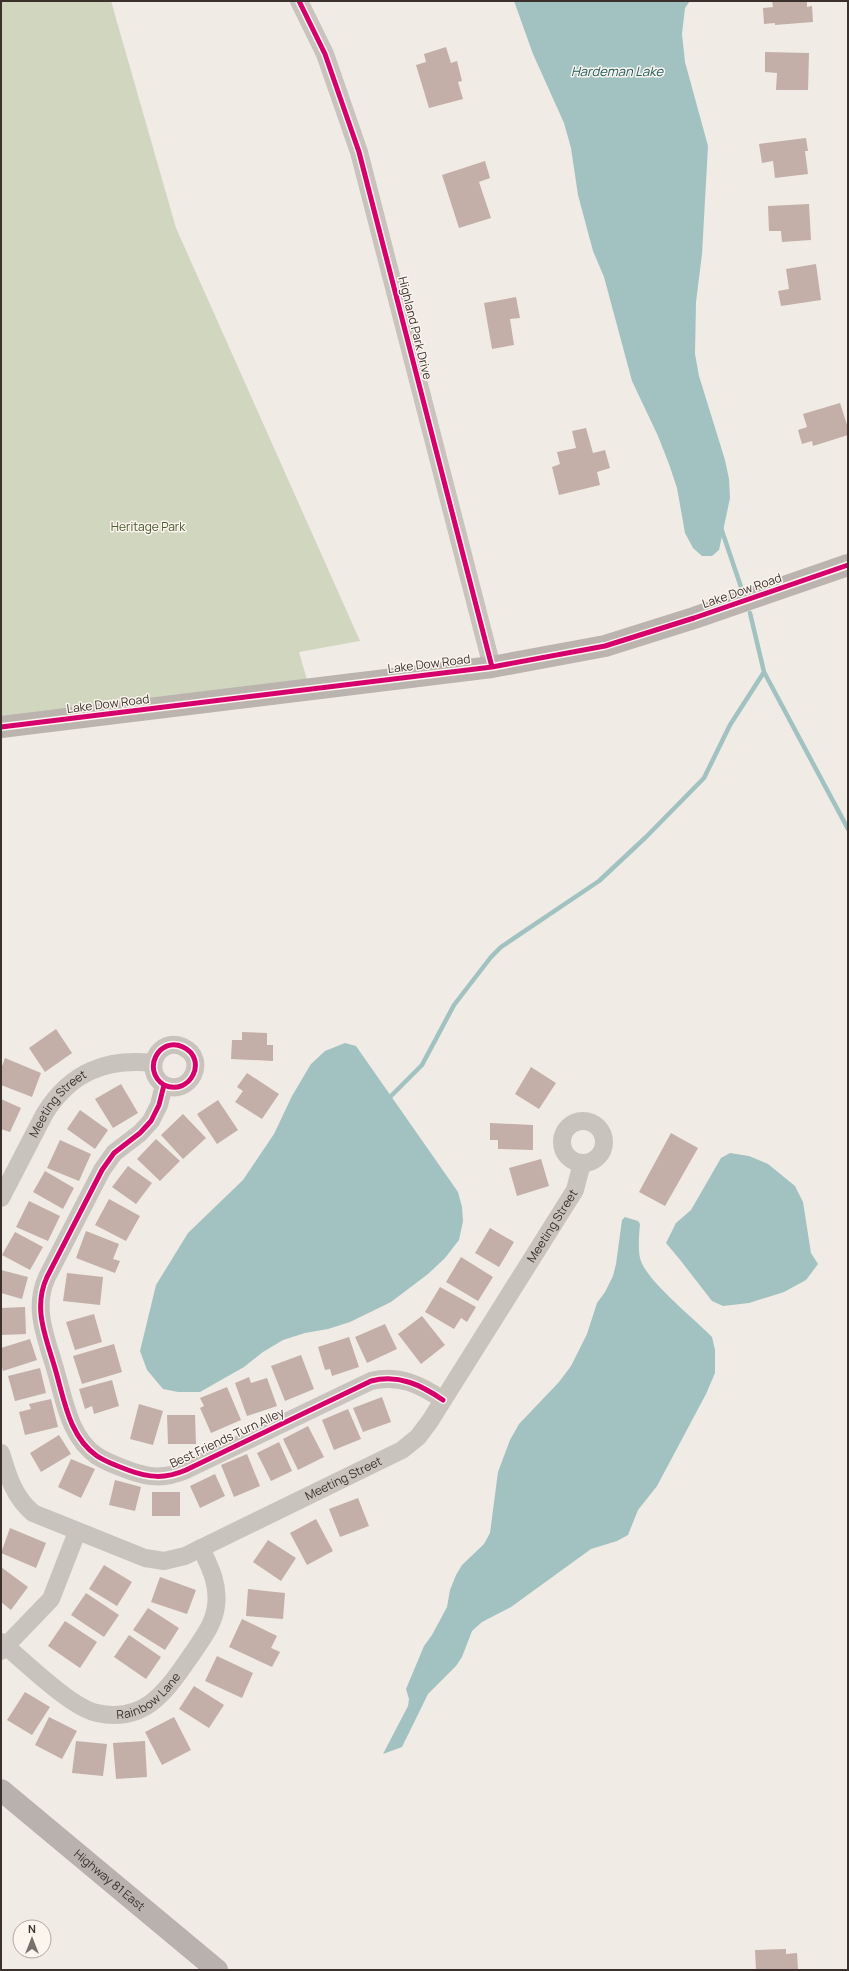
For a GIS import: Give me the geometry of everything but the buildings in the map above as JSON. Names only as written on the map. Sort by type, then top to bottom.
[{"type":"main road","name":"Highway 81 East","points":[[1,1790],[217,1970]]},
{"type":"street","name":"Highland Park Drive","points":[[299,1],[325,54],[360,152],[492,667]]},
{"type":"street","name":"Lake Dow Road","points":[[1,727],[492,667],[605,646],[694,618],[848,565]]},
{"type":"street","points":[[171,1045],[184,1048],[193,1057],[195,1070],[189,1082],[177,1088],[164,1086],[155,1076],[153,1063],[159,1051],[171,1045]]},
{"type":"street","name":"Meeting Street","points":[[1,1198],[45,1113],[71,1084],[88,1073],[106,1065],[128,1061],[153,1063]]},
{"type":"street","name":"Best Friends Turn Alley","points":[[164,1086],[159,1105],[151,1121],[140,1134],[114,1153],[102,1170],[47,1276],[41,1294],[42,1322],[72,1424],[83,1443],[98,1456],[110,1463],[145,1476],[168,1476],[186,1470],[371,1381],[392,1379],[408,1381],[423,1387],[444,1400]]},
{"type":"street","name":"Meeting Street","points":[[1,1453],[13,1488],[26,1507],[40,1517],[135,1555],[154,1560],[176,1559],[202,1548],[402,1450],[421,1434],[444,1400],[575,1190],[582,1163]]},
{"type":"street","points":[[2,1646],[50,1599],[77,1532]]},
{"type":"street","name":"Rainbow Lane","points":[[2,1646],[68,1698],[89,1711],[116,1715],[130,1712],[151,1704],[167,1690],[208,1631],[213,1618],[216,1607],[217,1587],[211,1568],[202,1548]]},
{"type":"green space","name":"Heritage Park","points":[[1,1],[111,1],[176,228],[360,641],[299,652],[312,697],[1,728]]},
{"type":"water","name":"Hardeman Lake","points":[[514,1],[690,1],[685,8],[682,34],[685,62],[708,146],[702,254],[696,302],[695,354],[699,376],[725,460],[729,479],[730,498],[719,550],[712,556],[702,556],[693,548],[685,533],[677,488],[658,436],[632,381],[604,277],[593,251],[578,195],[571,148],[564,123],[533,54]]},
{"type":"water","points":[[345,1043],[356,1046],[458,1192],[462,1207],[463,1221],[459,1240],[445,1258],[428,1274],[391,1302],[350,1322],[283,1340],[263,1352],[244,1367],[200,1392],[178,1392],[163,1389],[147,1370],[140,1351],[156,1285],[188,1233],[243,1180],[274,1134],[292,1096],[311,1064],[325,1051]]},
{"type":"water","points":[[730,1153],[749,1156],[768,1164],[795,1186],[803,1202],[811,1253],[818,1264],[806,1280],[784,1292],[749,1303],[723,1306],[712,1301],[666,1243],[676,1223],[691,1210],[721,1158]]},
{"type":"water","points":[[625,1217],[638,1221],[640,1224],[640,1258],[651,1277],[660,1288],[712,1337],[715,1350],[715,1373],[706,1394],[657,1486],[638,1510],[628,1535],[617,1541],[591,1549],[511,1607],[482,1622],[472,1631],[462,1657],[456,1666],[428,1694],[402,1747],[383,1754],[408,1706],[409,1699],[406,1689],[424,1646],[432,1635],[447,1607],[450,1590],[456,1575],[462,1565],[484,1544],[490,1533],[498,1472],[510,1440],[519,1424],[559,1382],[571,1366],[587,1334],[597,1303],[605,1292],[613,1276],[622,1220]]},
{"type":"waterway","points":[[721,528],[741,587]]},
{"type":"waterway","points":[[750,613],[764,672],[848,829]]},
{"type":"waterway","points":[[391,1096],[422,1065],[454,1005],[491,957],[501,947],[599,881],[646,837],[704,778],[730,725],[764,672]]},
{"type":"cycle path","points":[[299,1],[325,54],[359,152],[492,667]]},
{"type":"cycle path","points":[[1,727],[492,667],[605,646],[694,618],[848,565]]},
{"type":"cycle path","points":[[164,1085],[173,1087],[182,1086],[193,1075],[195,1060],[191,1053],[183,1047],[174,1045],[167,1046],[160,1050],[156,1056],[154,1071],[157,1079],[164,1085],[159,1105],[151,1121],[140,1133],[114,1153],[102,1170],[47,1277],[43,1288],[41,1310],[47,1343],[68,1415],[79,1438],[87,1448],[100,1458],[136,1473],[150,1476],[164,1476],[186,1470],[371,1381],[391,1379],[409,1382],[443,1400]]}]
